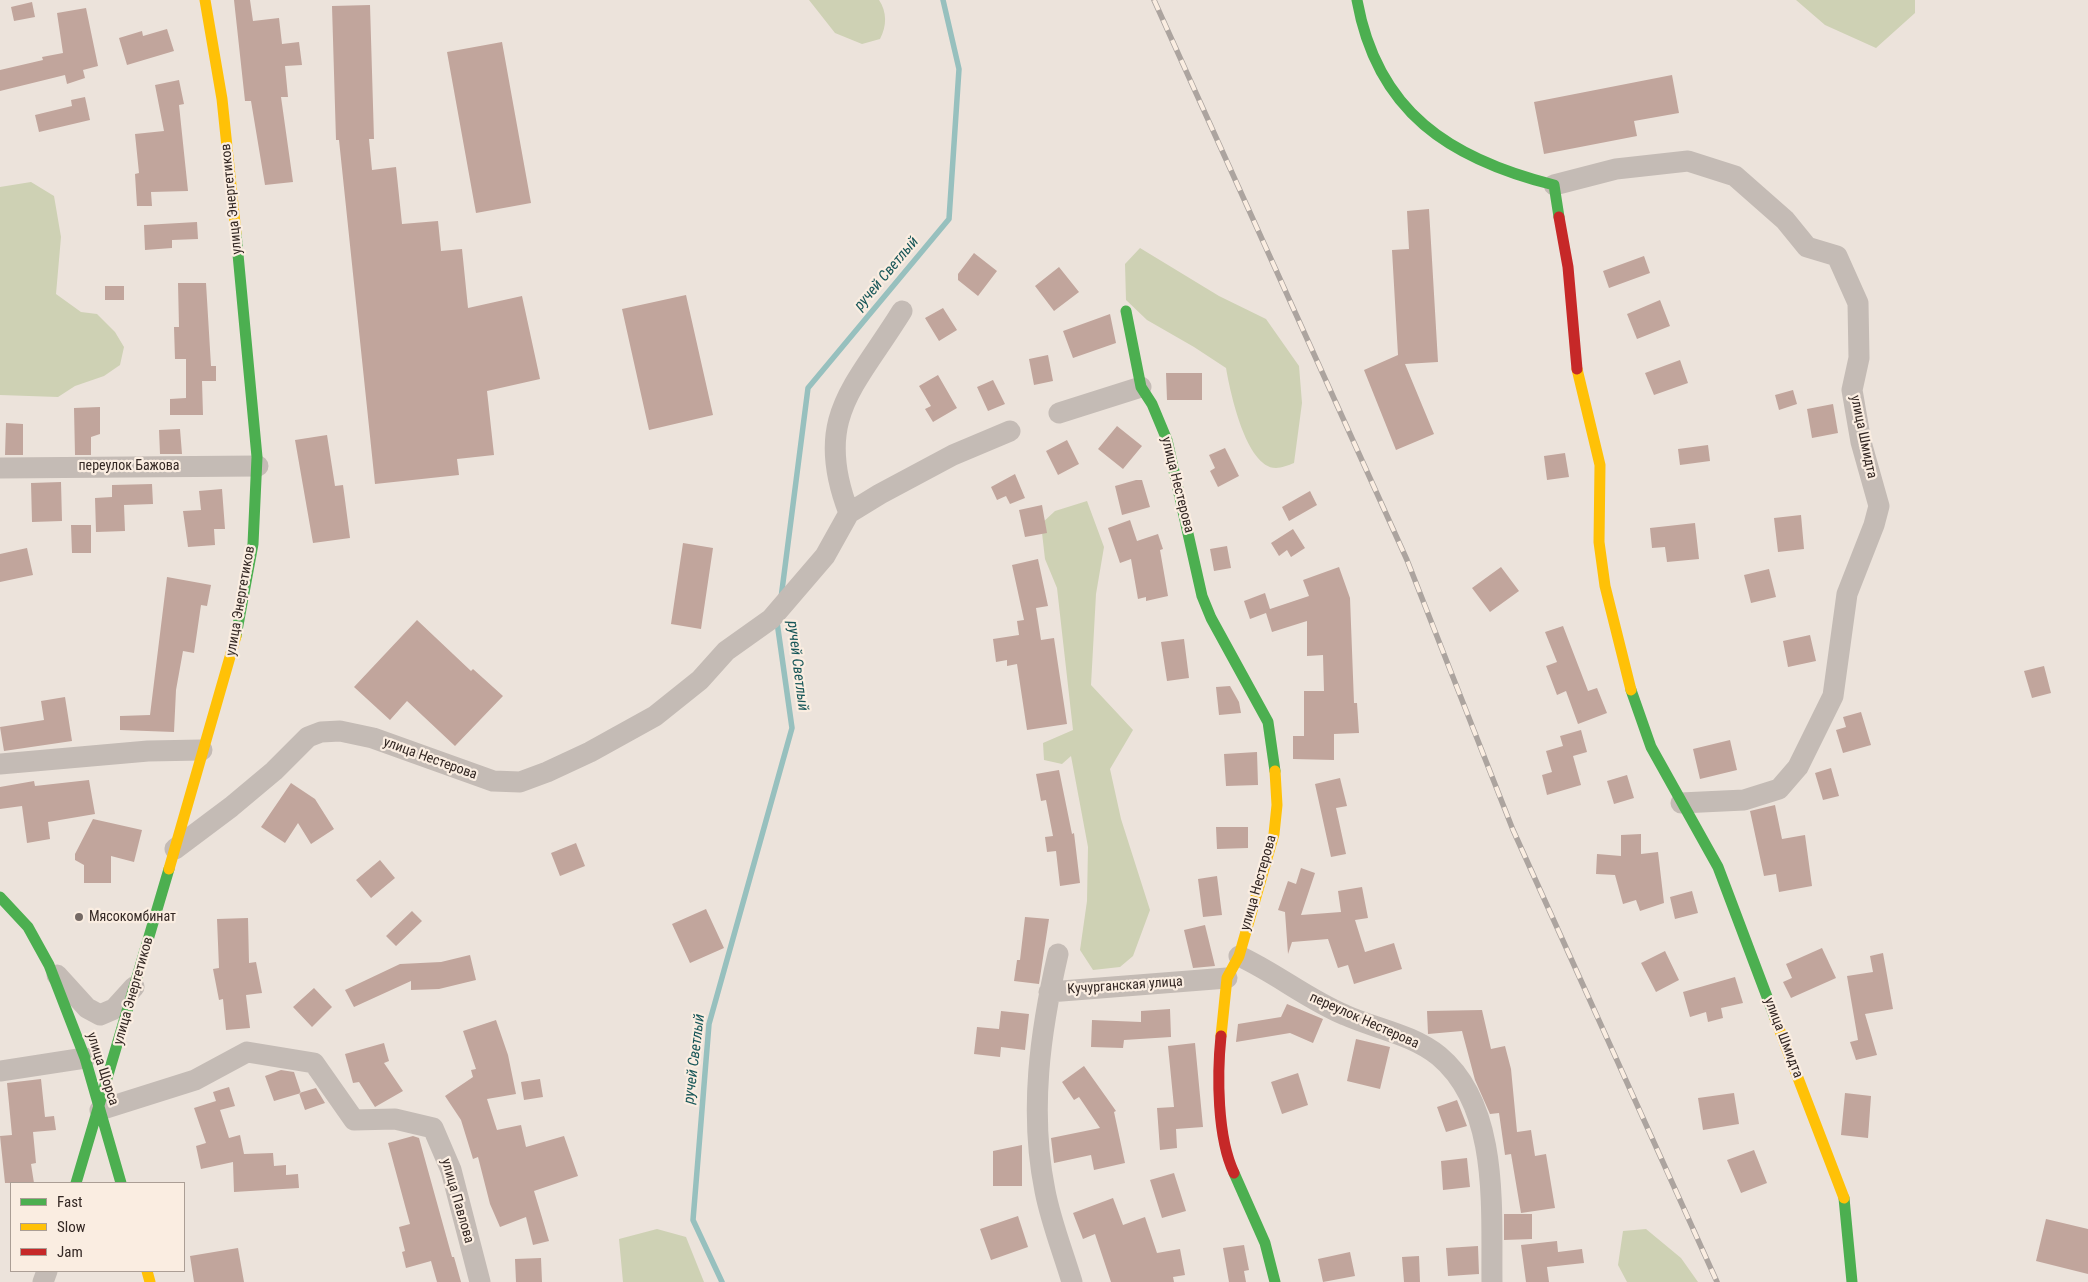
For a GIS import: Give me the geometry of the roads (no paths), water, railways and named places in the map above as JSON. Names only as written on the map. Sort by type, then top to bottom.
[{"type":"street","name":"улица Энергетиков","points":[[76,1182],[100,1110],[202,750],[232,655],[250,561],[258,466],[222,99],[205,0]]},
{"type":"street","name":"улица Шмидта","points":[[1357,0],[1371,52],[1393,89],[1418,119],[1448,144],[1482,162],[1520,176],[1554,185],[1616,169],[1688,162],[1735,176],[1785,220],[1807,247],[1837,256],[1858,303],[1859,358],[1852,390],[1861,442],[1879,506],[1874,525],[1847,594],[1833,696],[1798,767],[1779,789],[1744,800],[1681,803]]},
{"type":"street","name":"улица Шмидта","points":[[1554,185],[1568,266],[1578,375],[1600,465],[1599,542],[1605,586],[1634,701],[1651,746],[1718,867],[1846,1202],[1852,1282]]},
{"type":"street","points":[[902,311],[848,392],[836,426],[835,454],[841,492],[849,513],[953,455],[1010,431]]},
{"type":"street","name":"улица Нестерова","points":[[1126,311],[1147,395],[1166,440],[1202,596],[1211,618],[1268,722],[1273,746],[1277,805],[1274,834],[1239,956],[1227,978],[1218,1054],[1222,1132],[1227,1158],[1265,1243],[1275,1282]]},
{"type":"street","points":[[1058,413],[1147,395]]},
{"type":"street","name":"переулок Бажова","points":[[0,468],[258,466]]},
{"type":"street","name":"улица Нестерова","points":[[174,849],[231,807],[274,771],[308,737],[321,732],[340,731],[374,738],[493,781],[520,782],[590,752],[655,716],[700,680],[726,651],[772,618],[826,556],[849,513]]},
{"type":"street","points":[[0,764],[148,751],[202,750]]},
{"type":"street","name":"улица Щорса","points":[[0,897],[28,927],[49,965],[85,1058],[121,1182]]},
{"type":"street","points":[[1049,992],[1058,954]]},
{"type":"street","name":"переулок Нестерова","points":[[1239,956],[1262,966],[1310,998],[1346,1016],[1414,1041],[1438,1055],[1457,1074],[1470,1097],[1488,1162],[1492,1282]]},
{"type":"street","points":[[49,965],[88,1008],[100,1015],[114,1009],[126,998],[136,984]]},
{"type":"street","name":"Кучурганская улица","points":[[1072,1282],[1045,1192],[1036,1134],[1036,1088],[1049,992],[1227,978]]},
{"type":"street","name":"улица Павлова","points":[[100,1110],[195,1080],[247,1052],[314,1063],[354,1120],[396,1119],[433,1128],[450,1170],[480,1282]]},
{"type":"street","points":[[0,1071],[85,1058]]},
{"type":"waterway","name":"ручей Светлый","points":[[781,598],[808,388],[949,219],[959,69],[943,0]]},
{"type":"waterway","name":"ручей Светлый","points":[[722,1282],[693,1220],[709,1024],[792,728],[777,622]]},
{"type":"railway","points":[[1154,0],[1407,560],[1513,830],[1717,1282]]},
{"type":"place","name":"Мясокомбинат","points":[[79,917]]}]
